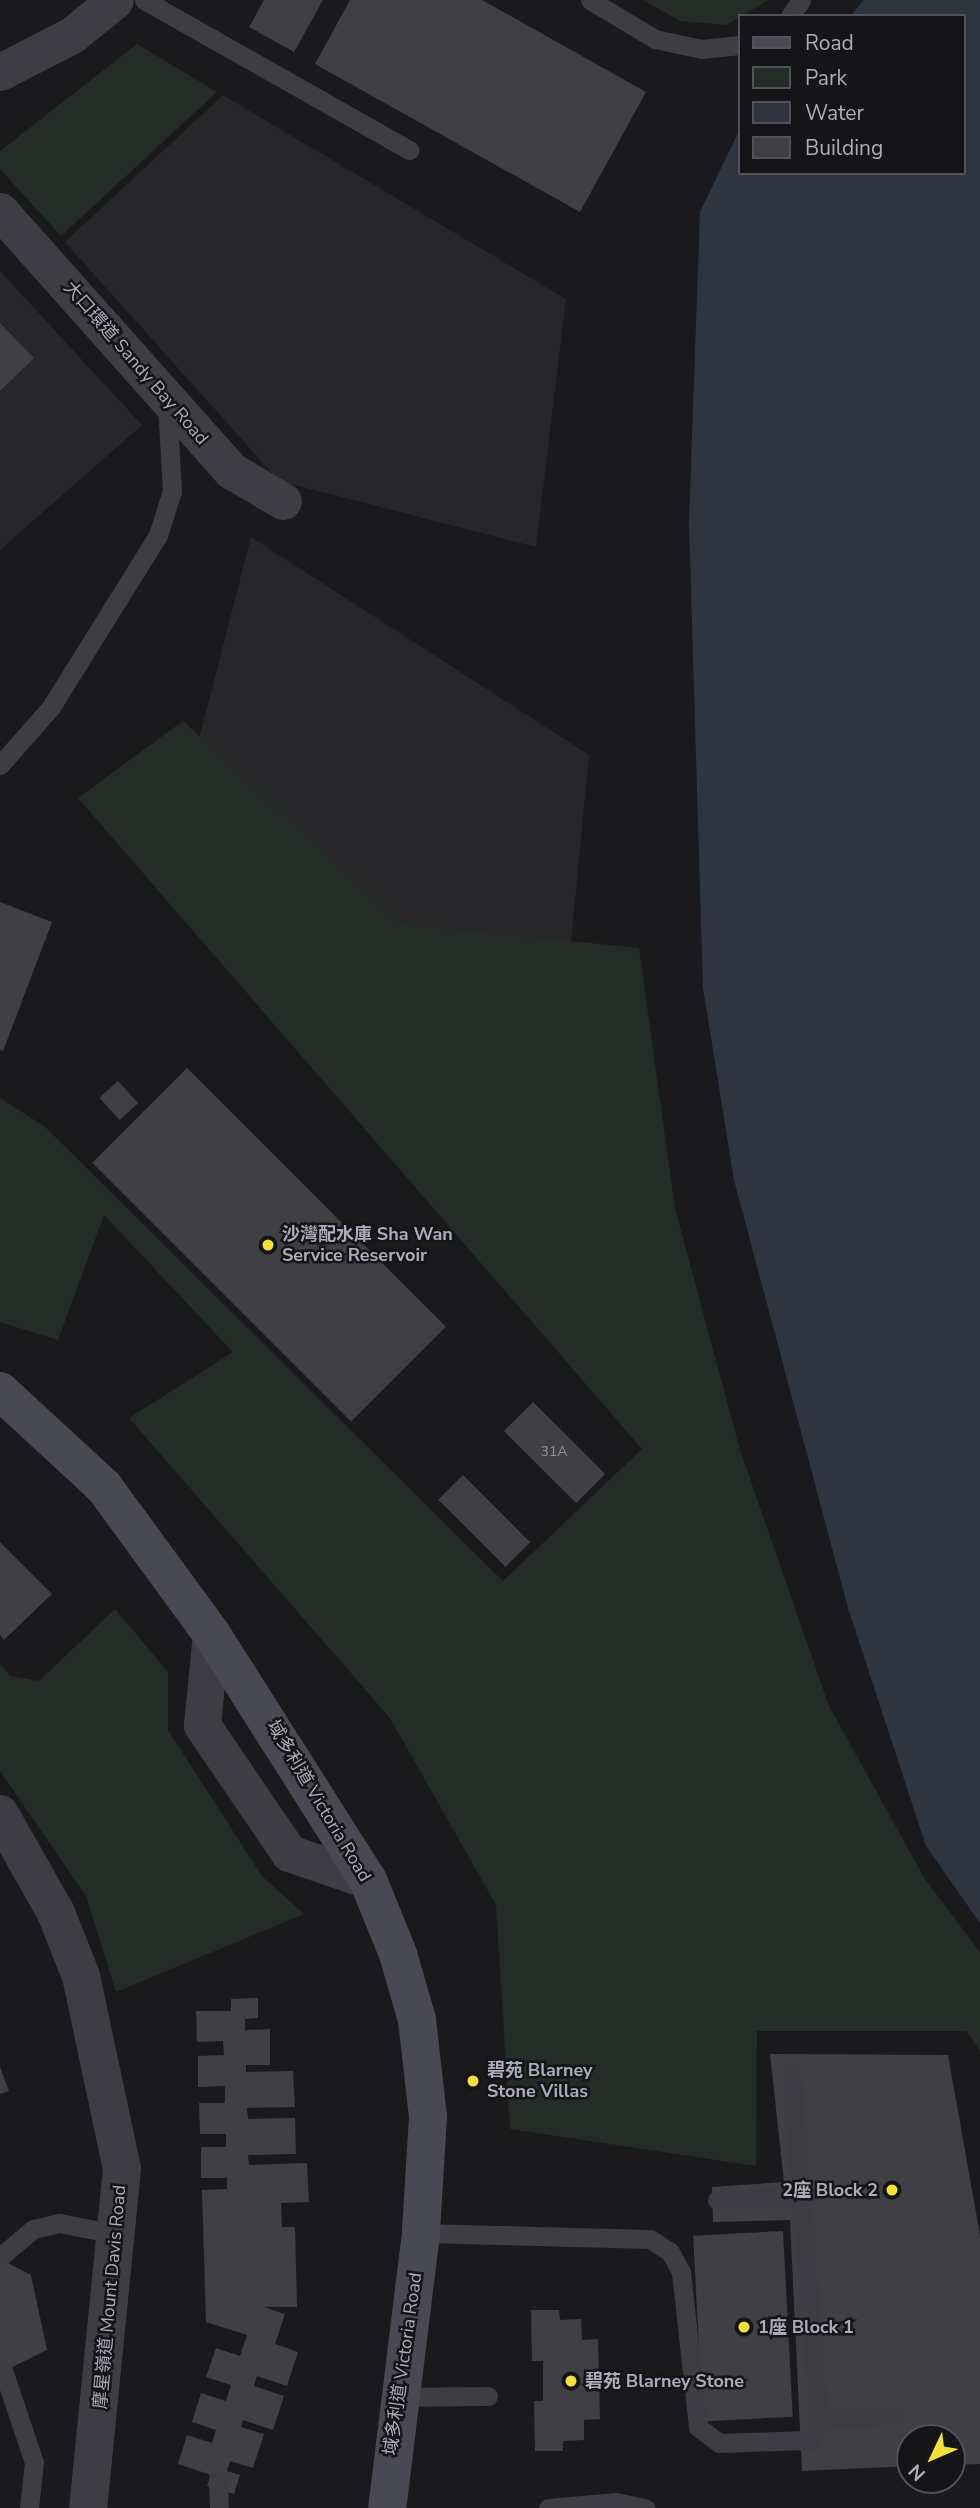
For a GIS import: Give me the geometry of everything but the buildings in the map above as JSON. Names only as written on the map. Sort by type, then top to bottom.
[{"type":"main road","name":"域多利道 Victoria Road","points":[[0,1391],[104,1488],[211,1633],[320,1798],[368,1880],[398,1954],[425,2070],[421,2233],[397,2397],[387,2508]]},
{"type":"street","points":[[0,72],[72,35],[115,0]]},
{"type":"street","name":"大口環道 Sandy Bay Road","points":[[0,211],[232,471],[283,501]]},
{"type":"street","points":[[211,1633],[202,1725],[289,1853],[368,1880]]},
{"type":"street","name":"摩星嶺道 Mount Davis Road","points":[[0,1814],[56,1913],[80,1976],[122,2169],[120,2235],[88,2508]]},
{"type":"lane","points":[[144,0],[409,150]]},
{"type":"lane","points":[[590,0],[654,39],[702,49],[738,45]]},
{"type":"lane","points":[[0,765],[51,707],[158,535],[172,491],[167,399]]},
{"type":"lane","points":[[421,2233],[650,2239],[670,2252],[681,2272],[696,2421],[705,2436],[719,2443],[803,2444],[817,2434],[819,2417],[791,2072]]},
{"type":"lane","points":[[717,2200],[801,2197]]},
{"type":"lane","points":[[0,2257],[33,2229],[59,2223],[120,2235]]},
{"type":"lane","points":[[3,2370],[34,2462],[29,2508]]},
{"type":"lane","points":[[397,2397],[488,2396]]},
{"type":"lane","points":[[819,2417],[894,2416]]},
{"type":"lane","points":[[217,2482],[219,2508]]},
{"type":"lane","points":[[548,2508],[616,2502],[645,2508]]},
{"type":"shaded area","points":[[223,95],[566,299],[536,547],[279,481],[65,242]]},
{"type":"shaded area","points":[[0,271],[142,425],[0,550]]},
{"type":"shaded area","points":[[251,537],[589,755],[563,1025],[183,801]]},
{"type":"green space","points":[[643,0],[769,0],[745,14],[738,14],[738,18],[726,25],[680,21]]},
{"type":"green space","points":[[137,44],[217,92],[61,236],[0,169],[0,151]]},
{"type":"green space","points":[[183,721],[401,924],[639,948],[675,1208],[740,1450],[829,1706],[925,1879],[980,1952],[980,2051],[966,2031],[757,2031],[756,2166],[510,2129],[496,1905],[390,1718],[129,1418],[233,1352],[104,1215],[58,1340],[0,1322],[0,1098],[44,1126],[503,1581],[642,1449],[78,798]]},
{"type":"green space","points":[[115,1609],[168,1672],[168,1730],[262,1876],[304,1914],[116,1992],[86,1896],[0,1771],[0,1664],[11,1676],[39,1681]]},
{"type":"water","points":[[864,0],[980,0],[980,1923],[926,1846],[848,1608],[734,1180],[703,988],[689,523],[700,212],[738,133],[738,175],[966,175],[966,14],[852,14]]},
{"type":"place","name":"沙灣配水庫 Sha Wan Service Reservoir","points":[[268,1245]]},
{"type":"place","name":"碧苑 Blarney Stone Villas","points":[[473,2081]]},
{"type":"place","name":"2座 Block 2","points":[[892,2190]]},
{"type":"place","name":"1座 Block 1","points":[[744,2327]]},
{"type":"place","name":"碧苑 Blarney Stone","points":[[571,2381]]}]
